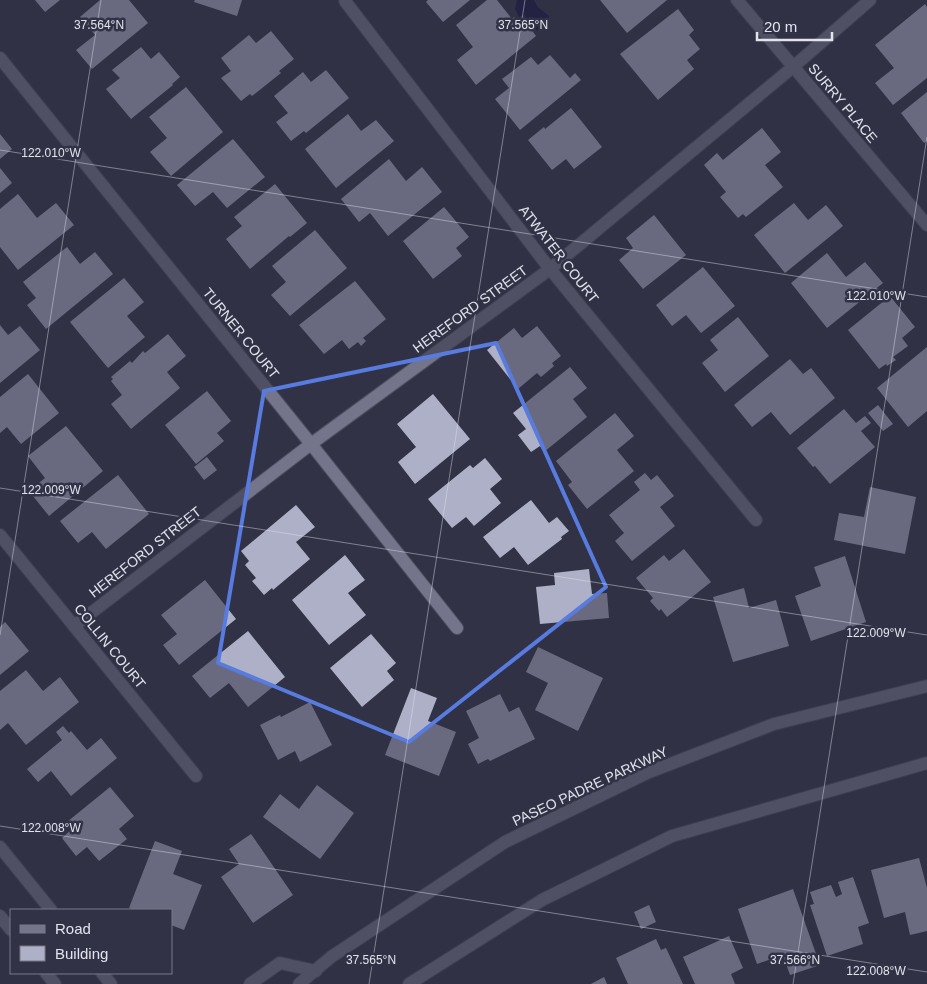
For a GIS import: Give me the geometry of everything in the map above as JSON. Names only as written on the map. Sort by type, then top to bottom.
[{"type":"street","name":"SURRY PLACE","points":[[737,0],[927,225]]},
{"type":"street","name":"HEREFORD STREET","points":[[74,626],[311,444],[550,269],[793,67],[870,0]]},
{"type":"street","name":"ATWATER COURT","points":[[345,1],[550,269],[756,520]]},
{"type":"street","name":"TURNER COURT","points":[[0,58],[311,444],[456,628]]},
{"type":"street","name":"COLLIN COURT","points":[[0,535],[196,776]]},
{"type":"street","name":"PASEO PADRE PARKWAY","points":[[300,984],[331,957],[505,842],[647,773],[774,724],[927,686]]},
{"type":"street","points":[[409,984],[542,900],[672,836],[927,763]]},
{"type":"street","points":[[0,847],[50,909]]},
{"type":"street","points":[[0,916],[10,929]]},
{"type":"street","points":[[250,984],[280,963],[316,971]]},
{"type":"street","points":[[47,974],[55,984]]},
{"type":"street","points":[[103,974],[111,984]]},
{"type":"highlighted area","points":[[496,343],[606,587],[409,742],[218,663],[264,391]]},
{"type":"shaded area","points":[[517,0],[534,0],[538,7],[549,16],[546,29],[541,31],[533,29],[524,15],[519,17],[515,9]]},
{"type":"building","points":[[35,0],[60,0],[45,12]]},
{"type":"building","points":[[100,0],[129,0],[148,23],[92,69],[76,50],[95,35],[80,17]]},
{"type":"building","points":[[195,0],[242,0],[237,16],[194,2]]},
{"type":"building","points":[[428,0],[470,0],[443,22],[426,2]]},
{"type":"building","points":[[487,0],[497,0],[512,19],[514,17],[520,24],[524,20],[536,36],[476,85],[457,60],[473,47],[456,25]]},
{"type":"building","points":[[600,0],[667,0],[627,33]]},
{"type":"building","points":[[925,4],[927,7],[927,78],[893,105],[875,83],[894,68],[875,45]]},
{"type":"building","points":[[678,9],[694,30],[689,35],[700,49],[687,60],[694,69],[658,100],[620,54]]},
{"type":"building","points":[[271,31],[294,59],[279,71],[281,73],[252,96],[250,94],[241,101],[221,78],[231,71],[221,58],[249,35],[256,43]]},
{"type":"building","points":[[141,47],[151,59],[159,52],[180,77],[173,85],[131,119],[106,89],[120,78],[112,70]]},
{"type":"building","points":[[550,55],[570,78],[575,73],[581,80],[520,130],[495,99],[509,88],[502,79],[531,57],[538,65]]},
{"type":"building","points":[[326,70],[349,98],[306,133],[304,131],[291,141],[276,122],[288,113],[274,96],[303,72],[311,82]]},
{"type":"building","points":[[186,87],[223,132],[171,176],[150,152],[167,138],[149,117]]},
{"type":"building","points":[[927,92],[927,141],[924,143],[901,113]]},
{"type":"building","points":[[571,108],[602,147],[574,169],[566,159],[552,170],[528,140]]},
{"type":"building","points":[[348,114],[361,131],[376,120],[394,141],[336,188],[305,149]]},
{"type":"building","points":[[762,128],[781,152],[765,165],[783,187],[746,217],[743,214],[738,218],[720,197],[726,192],[704,165],[717,153],[723,160]]},
{"type":"building","points":[[0,134],[12,149],[0,159]]},
{"type":"building","points":[[233,139],[265,177],[227,208],[213,192],[195,206],[177,185]]},
{"type":"building","points":[[389,159],[406,181],[422,167],[442,192],[388,236],[370,213],[359,222],[341,199]]},
{"type":"building","points":[[0,168],[12,183],[0,193]]},
{"type":"building","points":[[275,184],[307,223],[250,269],[226,239],[242,226],[234,217]]},
{"type":"building","points":[[18,194],[37,218],[56,203],[74,225],[18,270],[0,247],[0,209]]},
{"type":"building","points":[[794,203],[808,220],[826,205],[843,226],[785,273],[754,235]]},
{"type":"building","points":[[444,207],[469,237],[456,248],[462,256],[433,279],[403,241]]},
{"type":"building","points":[[654,215],[686,255],[643,289],[619,260],[633,248],[626,238]]},
{"type":"building","points":[[315,230],[347,268],[290,316],[271,295],[286,282],[272,266]]},
{"type":"building","points":[[67,247],[80,264],[95,252],[113,274],[46,329],[27,305],[36,298],[23,282]]},
{"type":"building","points":[[827,253],[846,277],[865,262],[883,283],[827,328],[791,283]]},
{"type":"building","points":[[703,267],[735,306],[701,333],[686,315],[672,326],[656,305]]},
{"type":"building","points":[[124,278],[144,302],[127,316],[145,337],[108,368],[70,322]]},
{"type":"building","points":[[355,281],[386,319],[363,338],[366,341],[361,346],[358,342],[349,349],[342,340],[324,354],[299,325]]},
{"type":"building","points":[[890,296],[915,327],[902,338],[908,346],[893,357],[896,360],[879,369],[848,330]]},
{"type":"building","points":[[738,317],[769,356],[725,392],[702,363],[718,350],[710,340]]},
{"type":"building","points":[[0,325],[8,335],[20,326],[40,350],[0,383]]},
{"type":"building","points":[[537,326],[561,356],[552,363],[554,366],[541,377],[537,373],[518,389],[487,350],[514,328],[522,338]]},
{"type":"building","points":[[168,334],[186,356],[167,372],[180,388],[131,429],[111,404],[122,395],[111,381],[113,379],[111,377]]},
{"type":"building","points":[[927,347],[927,411],[908,427],[877,388]]},
{"type":"building","points":[[790,359],[803,374],[811,368],[835,398],[790,435],[771,412],[752,427],[734,405]]},
{"type":"building","points":[[570,367],[587,388],[573,399],[587,417],[544,452],[540,446],[531,452],[518,435],[526,429],[513,413]]},
{"type":"building","points":[[28,374],[59,413],[21,444],[7,427],[0,433],[0,397]]},
{"type":"building","points":[[207,391],[231,421],[217,433],[224,441],[196,464],[165,425]]},
{"type":"building","points":[[433,394],[470,439],[415,484],[398,462],[416,447],[397,424]]},
{"type":"building","points":[[878,405],[893,424],[883,431],[868,413]]},
{"type":"building","points":[[844,409],[856,423],[865,416],[871,423],[861,431],[875,447],[830,484],[797,448]]},
{"type":"building","points":[[615,413],[634,436],[617,450],[634,471],[587,509],[568,485],[572,482],[556,461]]},
{"type":"building","points":[[66,426],[103,471],[49,516],[29,491],[45,478],[28,456]]},
{"type":"building","points":[[207,457],[217,470],[204,480],[194,467]]},
{"type":"building","points":[[485,458],[502,479],[490,489],[501,503],[474,526],[466,517],[452,528],[428,499],[470,465],[473,468]]},
{"type":"building","points":[[645,473],[651,480],[657,475],[674,496],[660,507],[675,526],[632,561],[615,541],[624,533],[609,515],[640,490],[634,482]]},
{"type":"building","points":[[118,475],[149,514],[106,549],[92,532],[78,543],[60,521]]},
{"type":"building","points":[[870,487],[916,497],[905,554],[834,540],[839,513],[864,517]]},
{"type":"building","points":[[531,500],[549,523],[557,517],[569,531],[561,537],[562,539],[528,565],[514,547],[500,558],[483,537]]},
{"type":"building","points":[[296,505],[315,527],[296,542],[310,559],[273,590],[272,588],[264,595],[252,581],[256,578],[245,565],[249,561],[241,551]]},
{"type":"building","points":[[684,549],[711,582],[667,617],[661,609],[659,611],[650,601],[653,598],[636,578],[664,555],[669,561]]},
{"type":"building","points":[[345,555],[365,580],[348,593],[366,615],[329,645],[292,600]]},
{"type":"building","points":[[845,556],[866,622],[811,641],[795,596],[821,586],[814,567]]},
{"type":"building","points":[[589,569],[592,594],[607,593],[609,618],[540,624],[536,587],[555,585],[554,573]]},
{"type":"building","points":[[205,580],[236,619],[179,665],[163,645],[177,634],[161,615]]},
{"type":"building","points":[[744,588],[749,608],[776,600],[789,646],[733,662],[713,597]]},
{"type":"building","points":[[5,622],[29,651],[0,675],[0,627]]},
{"type":"building","points":[[248,631],[285,677],[248,707],[229,683],[210,698],[192,676]]},
{"type":"building","points":[[371,634],[396,663],[387,671],[394,680],[362,707],[330,668]]},
{"type":"building","points":[[538,647],[603,678],[578,731],[535,710],[548,683],[526,672]]},
{"type":"building","points":[[26,670],[43,691],[60,677],[79,702],[26,745],[8,723],[0,730],[0,691]]},
{"type":"building","points":[[411,688],[437,698],[428,721],[456,732],[439,776],[385,755]]},
{"type":"building","points":[[500,694],[509,712],[519,707],[535,739],[490,761],[488,759],[478,764],[468,744],[479,738],[466,711]]},
{"type":"building","points":[[310,702],[332,745],[300,762],[295,751],[278,760],[260,725],[280,715],[281,717]]},
{"type":"building","points":[[63,726],[69,733],[71,731],[87,750],[101,738],[117,758],[71,796],[51,771],[38,782],[27,769],[62,740],[56,732]]},
{"type":"building","points":[[317,785],[354,813],[320,859],[263,817],[280,794],[299,809]]},
{"type":"building","points":[[110,787],[134,816],[119,829],[127,839],[99,861],[87,847],[76,856],[62,838],[72,829],[67,822]]},
{"type":"building","points":[[251,834],[293,895],[253,923],[221,877],[239,864],[229,849]]},
{"type":"building","points":[[155,841],[182,851],[173,874],[202,885],[184,930],[172,925],[172,909],[129,908]]},
{"type":"building","points":[[919,858],[927,888],[927,931],[910,935],[905,912],[884,918],[871,870]]},
{"type":"building","points":[[853,877],[869,923],[858,927],[863,944],[827,956],[810,905],[814,904],[810,892],[831,885],[836,897],[842,894],[838,882]]},
{"type":"building","points":[[793,889],[820,965],[790,975],[783,955],[757,964],[738,909]]},
{"type":"building","points":[[649,905],[656,922],[641,929],[634,912]]},
{"type":"building","points":[[729,936],[743,968],[731,974],[735,984],[695,984],[683,957]]},
{"type":"building","points":[[656,939],[661,950],[666,948],[683,984],[628,984],[616,958]]},
{"type":"building","points":[[604,977],[607,984],[591,984]]}]
